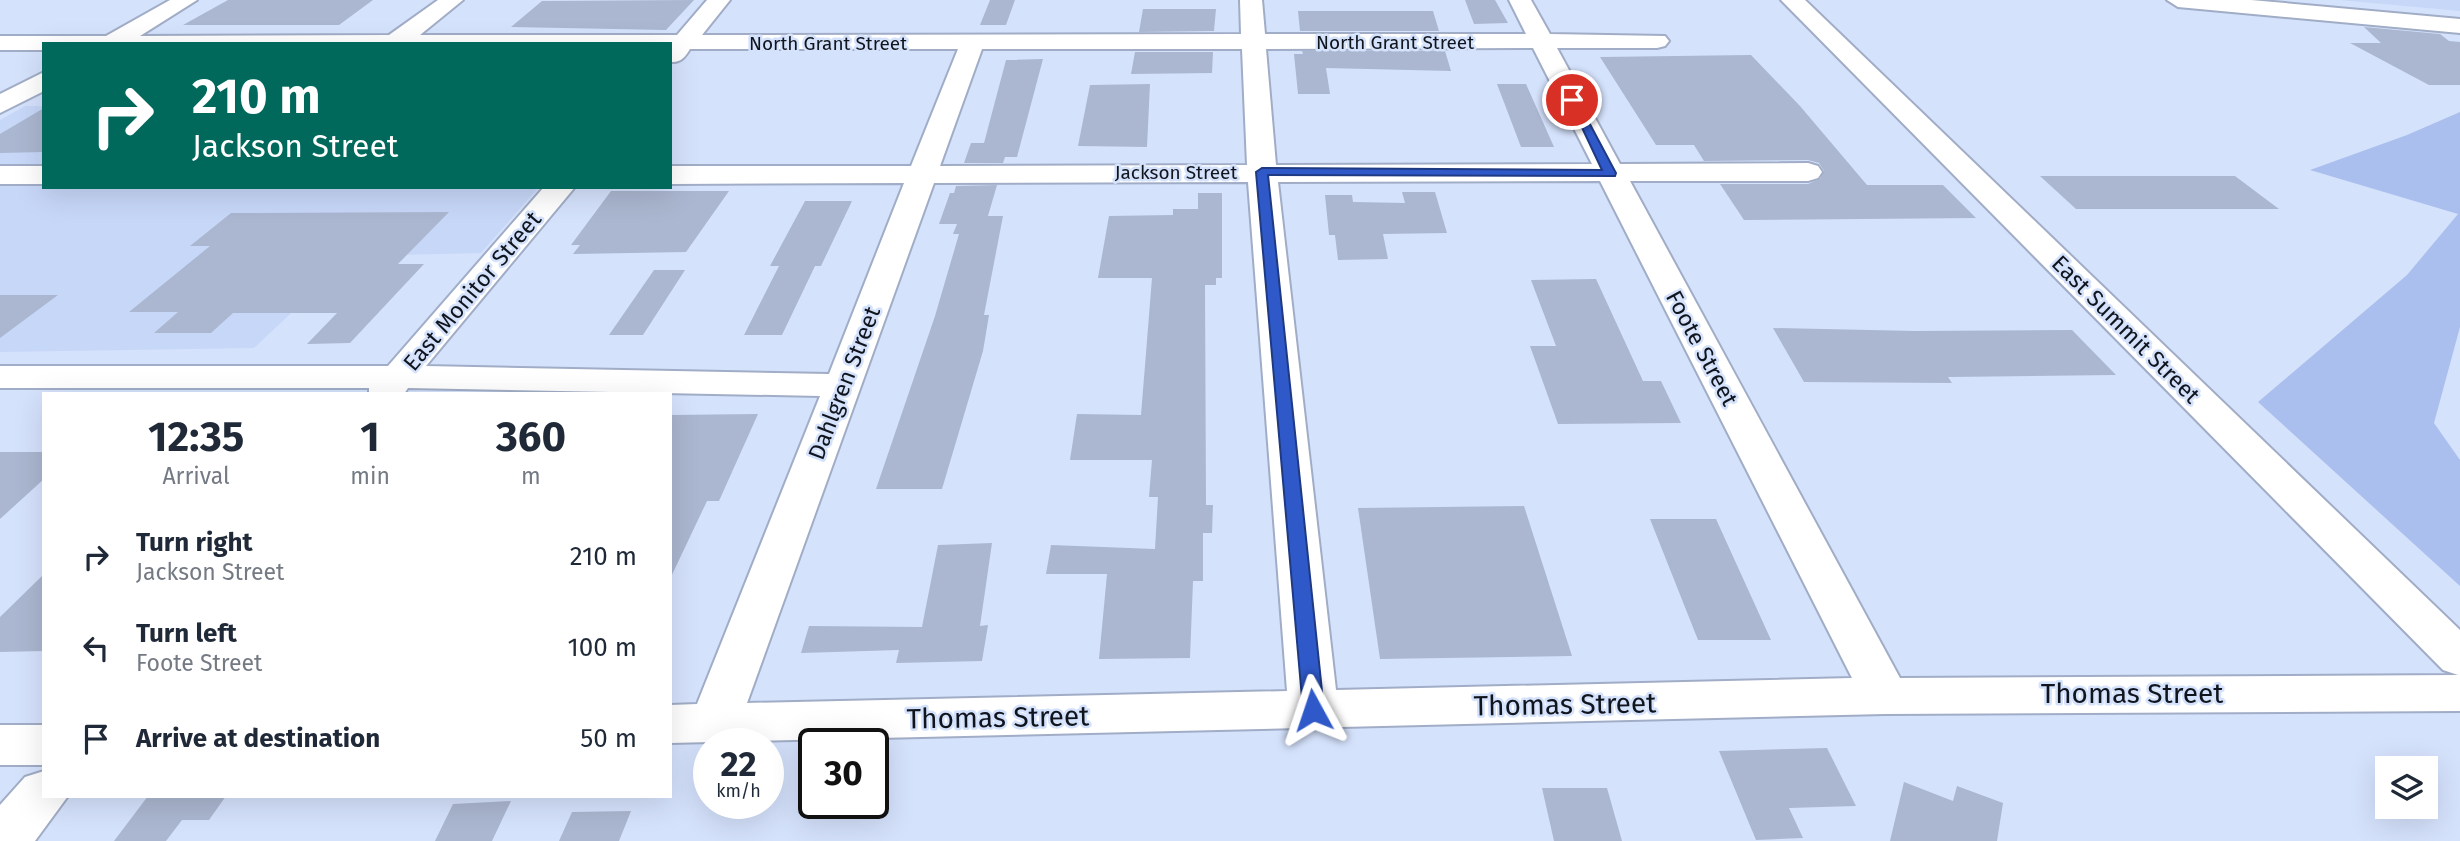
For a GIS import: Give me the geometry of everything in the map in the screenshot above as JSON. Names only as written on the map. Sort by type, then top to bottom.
[{"type":"street","points":[[111,42],[186,0]]},
{"type":"street","points":[[395,42],[452,0]]},
{"type":"street","points":[[677,50],[719,0]]},
{"type":"street","points":[[1251,0],[1262,172],[1313,710]]},
{"type":"street","name":"Foote Street","points":[[1520,0],[1885,696]]},
{"type":"street","name":"East Summit Street","points":[[1792,0],[2460,657]]},
{"type":"street","points":[[2178,0],[2460,26]]},
{"type":"street","name":"North Grant Street","points":[[677,50],[972,43],[1657,41]]},
{"type":"street","name":"North Grant Street","points":[[0,43],[42,43]]},
{"type":"street","name":"Dahlgren Street","points":[[693,723],[843,384],[972,43]]},
{"type":"street","points":[[0,105],[42,81]]},
{"type":"street","name":"Jackson Street","points":[[672,175],[1808,172]]},
{"type":"street","points":[[0,175],[42,175]]},
{"type":"street","name":"East Monitor Street","points":[[391,386],[558,189]]},
{"type":"street","points":[[0,377],[391,386],[843,384]]},
{"type":"street","name":"Thomas Street","points":[[693,723],[1885,696],[2460,693]]},
{"type":"street","points":[[0,745],[42,745]]},
{"type":"street","points":[[2,841],[42,794]]},
{"type":"shaded area","points":[[2339,0],[2460,0],[2460,11]]},
{"type":"shaded area","points":[[25,106],[42,106],[42,189],[537,189],[481,253],[352,256],[254,348],[0,352],[0,120]]},
{"type":"shaded area","points":[[2460,112],[2460,327],[2434,423],[2460,460],[2460,586],[2258,402],[2407,275],[2458,214],[2310,170],[2407,135]]},
{"type":"building","points":[[228,0],[373,0],[339,25],[183,25]]},
{"type":"building","points":[[694,0],[666,30],[511,27],[542,1]]},
{"type":"building","points":[[990,0],[1015,0],[1006,25],[980,25]]},
{"type":"building","points":[[1465,0],[1495,0],[1508,23],[1474,24]]},
{"type":"building","points":[[1143,9],[1216,9],[1214,31],[1139,32]]},
{"type":"building","points":[[1298,11],[1433,11],[1439,31],[1300,31]]},
{"type":"building","points":[[2364,27],[2440,34],[2449,41],[2460,42],[2460,85],[2429,85],[2350,43],[2381,43]]},
{"type":"building","points":[[1302,51],[1445,51],[1451,71],[1326,68],[1330,94],[1298,94],[1294,54],[1303,54]]},
{"type":"building","points":[[1135,52],[1213,52],[1212,73],[1131,74]]},
{"type":"building","points":[[1751,55],[1800,106],[1867,185],[1943,185],[1976,218],[1744,220],[1720,184],[1808,184],[1820,179],[1824,171],[1819,163],[1808,160],[1704,161],[1694,145],[1656,145],[1600,57]]},
{"type":"building","points":[[1043,59],[1017,157],[1005,157],[1003,163],[964,163],[971,143],[984,143],[1006,60]]},
{"type":"building","points":[[1150,84],[1147,147],[1078,146],[1090,85]]},
{"type":"building","points":[[1497,84],[1526,84],[1554,147],[1521,147]]},
{"type":"building","points":[[42,109],[42,152],[0,153],[0,134]]},
{"type":"building","points":[[2040,176],[2235,176],[2279,209],[2076,209]]},
{"type":"building","points":[[997,185],[988,216],[1003,216],[984,315],[989,315],[983,351],[942,489],[876,489],[935,316],[959,234],[953,234],[957,224],[939,224],[950,193],[954,193],[956,186]]},
{"type":"building","points":[[611,191],[729,191],[686,252],[573,254],[580,245],[571,245]]},
{"type":"building","points":[[1402,192],[1435,192],[1447,233],[1383,234],[1388,259],[1338,260],[1335,235],[1329,235],[1325,195],[1352,195],[1353,202],[1405,203]]},
{"type":"building","points":[[1198,193],[1222,193],[1222,278],[1216,278],[1216,285],[1205,285],[1206,505],[1213,505],[1212,533],[1203,533],[1203,581],[1193,581],[1190,658],[1099,659],[1107,574],[1046,574],[1051,545],[1155,549],[1158,497],[1149,497],[1152,460],[1070,460],[1077,414],[1141,415],[1152,278],[1098,278],[1109,216],[1173,215],[1173,209],[1198,209]]},
{"type":"building","points":[[805,201],[852,201],[821,266],[815,266],[782,335],[744,335],[779,266],[770,266]]},
{"type":"building","points":[[449,212],[398,264],[424,264],[350,343],[307,344],[337,313],[233,313],[211,333],[154,333],[178,312],[129,312],[210,246],[190,246],[231,213]]},
{"type":"building","points":[[654,270],[685,270],[643,335],[609,335]]},
{"type":"building","points":[[1596,279],[1643,381],[1661,381],[1681,423],[1558,424],[1530,346],[1556,346],[1531,280]]},
{"type":"building","points":[[0,295],[58,295],[0,338]]},
{"type":"building","points":[[1773,328],[2072,330],[2116,375],[1948,377],[1952,383],[1804,382]]},
{"type":"building","points":[[758,414],[719,501],[707,501],[672,575],[672,415]]},
{"type":"building","points":[[0,452],[42,452],[42,481],[0,519]]},
{"type":"building","points":[[1524,506],[1572,656],[1380,659],[1358,508]]},
{"type":"building","points":[[1650,519],[1716,519],[1771,640],[1698,640]]},
{"type":"building","points":[[992,543],[980,626],[988,625],[982,661],[896,663],[899,650],[801,653],[809,626],[922,627],[938,545]]},
{"type":"building","points":[[42,576],[42,651],[0,652],[0,617]]},
{"type":"building","points":[[1827,748],[1856,806],[1789,808],[1803,838],[1756,840],[1719,751]]},
{"type":"building","points":[[1904,782],[1953,801],[1957,786],[2003,803],[1997,841],[1890,841]]},
{"type":"building","points":[[1542,788],[1607,788],[1622,841],[1554,841]]},
{"type":"building","points":[[146,798],[225,798],[209,820],[182,820],[166,841],[114,841]]},
{"type":"building","points":[[511,801],[492,841],[435,841],[453,804]]},
{"type":"building","points":[[631,811],[619,841],[559,841],[572,812]]},
{"type":"route","points":[[1313,710],[1262,172],[1610,173],[1572,100]]}]
